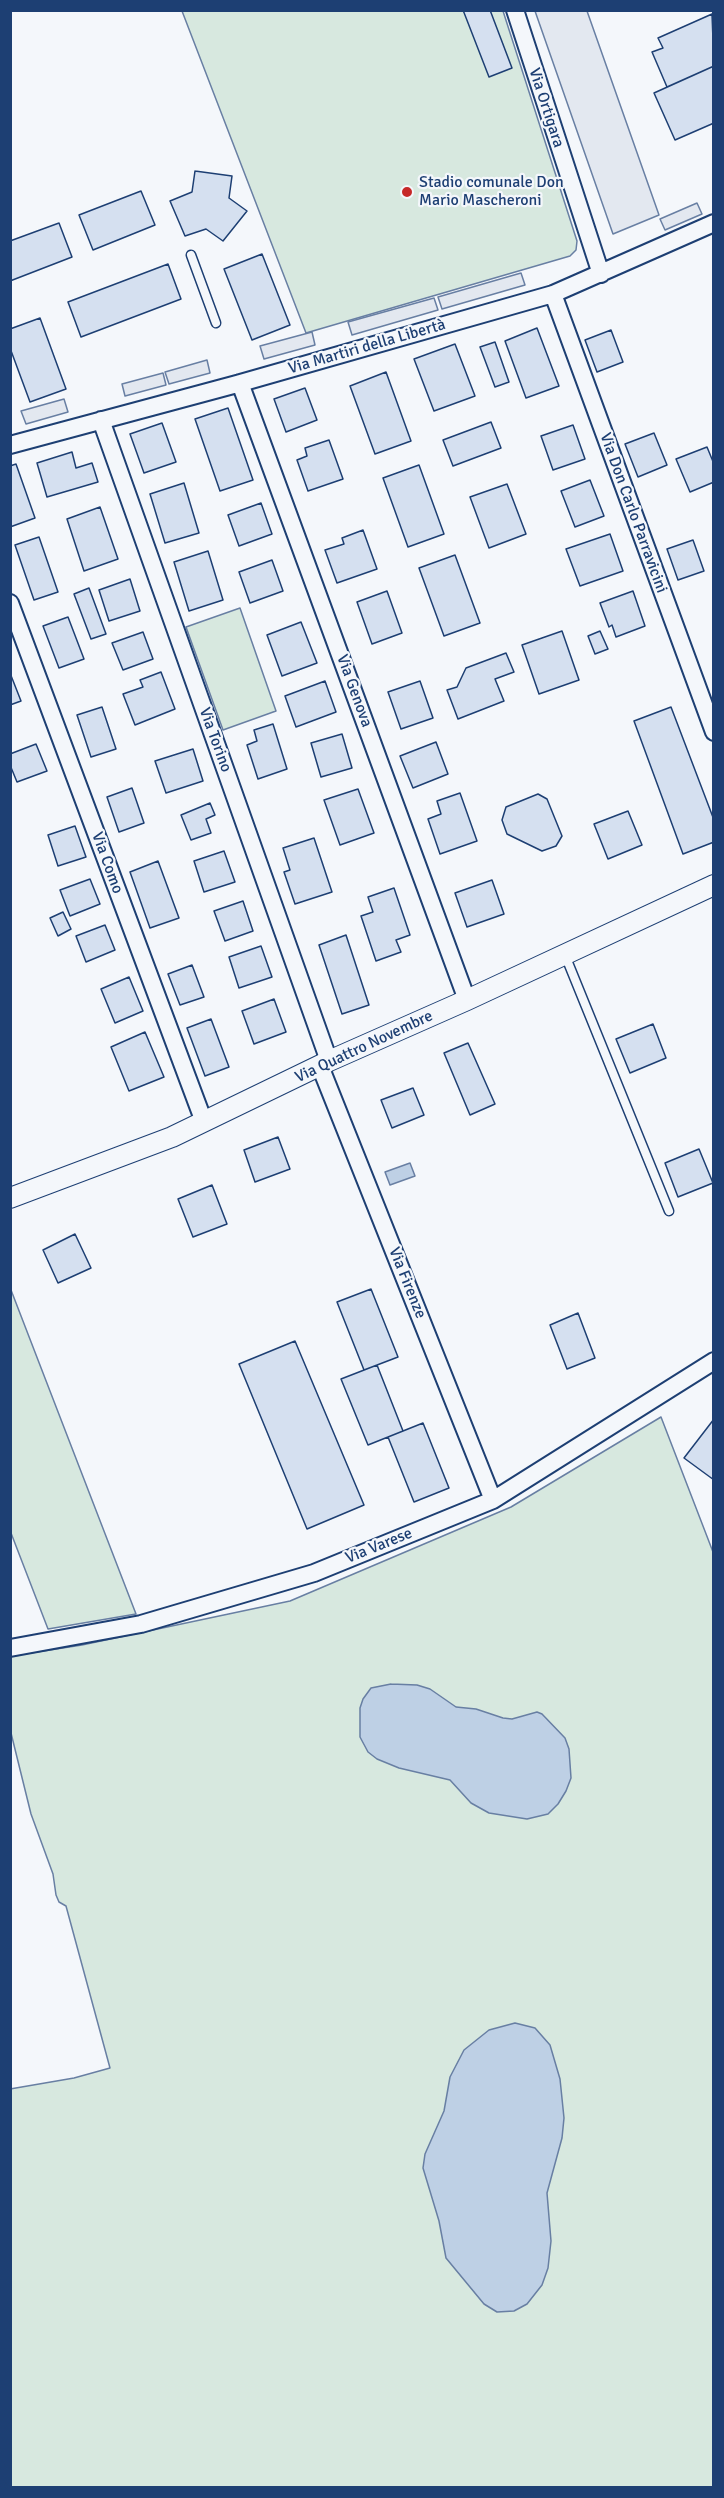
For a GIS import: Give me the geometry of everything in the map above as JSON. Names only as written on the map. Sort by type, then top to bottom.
[{"type":"street","name":"Via Ortigara","points":[[515,10],[601,274]]},
{"type":"street","name":"Via Martiri della Libertà","points":[[10,445],[240,383],[553,294],[714,223]]},
{"type":"street","name":"Via Don Carlo Parravicini","points":[[553,294],[714,732]]},
{"type":"street","name":"Via Genova","points":[[240,383],[467,1000]]},
{"type":"street","name":"Via Torino","points":[[101,420],[325,1063]]},
{"type":"street","name":"Via Como","points":[[10,603],[204,1122]]},
{"type":"street","name":"Via Quattro Novembre","points":[[10,1198],[130,1155],[714,885]]},
{"type":"street","name":"Via Firenze","points":[[325,1063],[493,1500]]},
{"type":"street","name":"Via Varese","points":[[10,1648],[141,1624],[314,1573],[493,1500],[714,1361]]},
{"type":"lane","points":[[191,255],[216,323]]},
{"type":"lane","points":[[565,955],[669,1211]]},
{"type":"shaded area","name":"Stadio comunale Don Mario Mascheroni","points":[[182,11],[503,11],[577,241],[576,250],[570,256],[306,333]]},
{"type":"shaded area","points":[[535,11],[587,11],[659,215],[613,234]]},
{"type":"shaded area","points":[[697,203],[702,214],[665,230],[660,219]]},
{"type":"shaded area","points":[[521,273],[525,285],[442,309],[438,297]]},
{"type":"shaded area","points":[[434,298],[438,310],[352,335],[348,322]]},
{"type":"shaded area","points":[[312,332],[315,345],[264,359],[260,346]]},
{"type":"shaded area","points":[[207,360],[210,373],[169,384],[165,372]]},
{"type":"shaded area","points":[[163,373],[166,385],[125,396],[122,384]]},
{"type":"shaded area","points":[[64,399],[68,412],[26,424],[21,411]]},
{"type":"shaded area","points":[[240,608],[276,711],[223,730],[186,627]]},
{"type":"shaded area","points":[[10,1290],[136,1614],[48,1629],[11,1533]]},
{"type":"shaded area","points":[[661,1417],[713,1552],[713,2487],[11,2487],[10,2089],[74,2078],[110,2068],[66,1906],[59,1902],[56,1895],[53,1874],[31,1814],[11,1733],[11,1656],[82,1645],[290,1601],[511,1507]]},
{"type":"water","points":[[410,1163],[415,1176],[390,1185],[385,1172]]},
{"type":"water","points":[[391,1684],[417,1685],[430,1689],[456,1707],[476,1709],[503,1718],[512,1719],[537,1712],[542,1714],[565,1738],[569,1749],[571,1778],[558,1804],[548,1814],[527,1819],[489,1813],[471,1803],[450,1780],[399,1768],[377,1759],[368,1752],[360,1737],[360,1708],[371,1688]]},
{"type":"water","points":[[515,2023],[535,2028],[550,2045],[560,2079],[564,2118],[562,2138],[547,2193],[551,2241],[548,2268],[542,2285],[527,2304],[514,2311],[497,2312],[484,2304],[446,2258],[439,2221],[423,2168],[425,2154],[444,2111],[450,2077],[464,2050],[489,2030]]},
{"type":"building","points":[[463,10],[490,10],[512,68],[489,77]]},
{"type":"building","points":[[712,14],[714,66],[667,87],[652,52],[663,48],[658,38]]},
{"type":"building","points":[[714,66],[714,123],[675,140],[654,93]]},
{"type":"building","points":[[195,171],[232,176],[229,198],[247,211],[223,241],[206,229],[185,236],[170,201],[192,192]]},
{"type":"building","points":[[141,191],[155,225],[93,250],[79,215]]},
{"type":"building","points":[[59,223],[72,257],[10,281],[10,241]]},
{"type":"building","points":[[262,254],[290,325],[252,340],[224,269]]},
{"type":"building","points":[[168,264],[181,299],[81,337],[68,302]]},
{"type":"building","points":[[40,318],[66,389],[30,402],[10,348],[10,329]]},
{"type":"building","points":[[537,328],[559,386],[526,398],[505,341]]},
{"type":"building","points":[[611,330],[623,362],[597,372],[585,340]]},
{"type":"building","points":[[495,342],[509,382],[495,387],[480,347]]},
{"type":"building","points":[[455,344],[475,396],[434,411],[414,359]]},
{"type":"building","points":[[386,372],[411,441],[375,454],[350,386]]},
{"type":"building","points":[[305,388],[317,420],[286,432],[274,399]]},
{"type":"building","points":[[228,408],[253,480],[220,491],[195,419]]},
{"type":"building","points":[[491,422],[501,448],[453,466],[443,440]]},
{"type":"building","points":[[162,423],[176,462],[144,473],[130,434]]},
{"type":"building","points":[[573,425],[585,459],[553,470],[541,436]]},
{"type":"building","points":[[654,433],[667,465],[638,477],[625,444]]},
{"type":"building","points":[[329,440],[343,479],[308,491],[297,460],[307,456],[305,448]]},
{"type":"building","points":[[707,447],[714,464],[714,482],[690,492],[676,459]]},
{"type":"building","points":[[72,452],[76,468],[92,463],[98,482],[47,497],[37,463]]},
{"type":"building","points":[[16,464],[35,518],[10,527],[10,466]]},
{"type":"building","points":[[419,465],[444,534],[408,547],[383,478]]},
{"type":"building","points":[[590,480],[604,516],[575,527],[561,491]]},
{"type":"building","points":[[184,483],[199,533],[165,543],[150,494]]},
{"type":"building","points":[[507,484],[526,534],[489,548],[470,497]]},
{"type":"building","points":[[261,503],[272,534],[239,546],[228,515]]},
{"type":"building","points":[[100,507],[118,559],[84,571],[67,519]]},
{"type":"building","points":[[363,530],[377,569],[337,583],[325,550],[344,544],[342,538]]},
{"type":"building","points":[[610,534],[623,571],[580,586],[566,549]]},
{"type":"building","points":[[39,537],[58,592],[34,600],[15,545]]},
{"type":"building","points":[[693,540],[704,571],[678,580],[667,549]]},
{"type":"building","points":[[208,551],[223,600],[189,611],[174,562]]},
{"type":"building","points":[[455,555],[480,623],[444,636],[419,568]]},
{"type":"building","points":[[272,560],[283,591],[250,603],[239,572]]},
{"type":"building","points":[[130,579],[140,611],[109,621],[99,590]]},
{"type":"building","points":[[89,588],[106,634],[91,639],[74,594]]},
{"type":"building","points":[[387,591],[402,633],[372,644],[357,602]]},
{"type":"building","points":[[633,591],[645,626],[616,637],[612,625],[609,627],[600,603]]},
{"type":"building","points":[[68,617],[84,659],[59,668],[43,626]]},
{"type":"building","points":[[301,622],[317,663],[282,676],[267,635]]},
{"type":"building","points":[[562,631],[579,680],[539,694],[522,645]]},
{"type":"building","points":[[600,631],[608,649],[595,654],[588,636]]},
{"type":"building","points":[[143,632],[153,659],[123,670],[112,643]]},
{"type":"building","points":[[506,653],[514,672],[495,679],[504,701],[458,719],[447,690],[457,687],[466,668]]},
{"type":"building","points":[[161,672],[175,709],[135,725],[123,694],[143,687],[140,680]]},
{"type":"building","points":[[10,673],[21,701],[10,705]]},
{"type":"building","points":[[325,681],[336,712],[296,727],[285,696]]},
{"type":"building","points":[[420,681],[433,718],[401,729],[388,692]]},
{"type":"building","points":[[102,707],[116,749],[91,757],[77,715]]},
{"type":"building","points":[[671,707],[714,820],[714,842],[683,854],[634,721]]},
{"type":"building","points":[[273,724],[287,769],[258,779],[247,745],[257,741],[254,730]]},
{"type":"building","points":[[342,734],[352,768],[321,777],[311,743]]},
{"type":"building","points":[[436,742],[448,774],[413,788],[400,756]]},
{"type":"building","points":[[36,744],[47,771],[17,782],[10,765],[10,754]]},
{"type":"building","points":[[193,749],[203,781],[166,793],[155,761]]},
{"type":"building","points":[[132,788],[144,823],[119,832],[107,797]]},
{"type":"building","points":[[358,789],[374,833],[340,845],[324,800]]},
{"type":"building","points":[[460,793],[477,841],[440,854],[428,819],[441,814],[437,801]]},
{"type":"building","points":[[538,794],[547,799],[562,836],[556,846],[542,851],[507,834],[502,820],[506,807]]},
{"type":"building","points":[[210,803],[215,815],[206,819],[211,833],[191,840],[181,815]]},
{"type":"building","points":[[628,811],[642,845],[608,859],[594,824]]},
{"type":"building","points":[[75,826],[86,857],[58,866],[48,835]]},
{"type":"building","points":[[314,838],[332,892],[295,904],[284,872],[290,870],[283,848]]},
{"type":"building","points":[[224,851],[235,882],[204,892],[194,861]]},
{"type":"building","points":[[158,861],[179,918],[150,928],[130,872]]},
{"type":"building","points":[[90,879],[100,904],[70,916],[60,890]]},
{"type":"building","points":[[492,880],[504,914],[467,927],[455,893]]},
{"type":"building","points":[[394,888],[410,935],[396,940],[401,952],[376,961],[361,916],[373,912],[368,897]]},
{"type":"building","points":[[243,901],[253,931],[225,941],[214,911]]},
{"type":"building","points":[[63,912],[71,929],[58,936],[50,918]]},
{"type":"building","points":[[105,925],[115,950],[86,962],[76,936]]},
{"type":"building","points":[[346,935],[369,1005],[342,1014],[319,945]]},
{"type":"building","points":[[261,946],[272,977],[239,988],[229,957]]},
{"type":"building","points":[[192,965],[204,997],[180,1005],[168,974]]},
{"type":"building","points":[[129,977],[143,1011],[115,1023],[101,989]]},
{"type":"building","points":[[274,999],[286,1032],[254,1044],[242,1011]]},
{"type":"building","points":[[211,1019],[229,1067],[205,1076],[187,1028]]},
{"type":"building","points":[[653,1024],[666,1058],[630,1073],[616,1039]]},
{"type":"building","points":[[145,1032],[164,1077],[129,1091],[111,1047]]},
{"type":"building","points":[[468,1043],[495,1104],[470,1115],[444,1053]]},
{"type":"building","points":[[413,1088],[424,1115],[392,1128],[381,1100]]},
{"type":"building","points":[[278,1137],[290,1169],[255,1182],[244,1150]]},
{"type":"building","points":[[699,1149],[713,1183],[678,1197],[665,1163]]},
{"type":"building","points":[[212,1185],[227,1224],[193,1237],[178,1199]]},
{"type":"building","points":[[75,1234],[91,1268],[58,1283],[43,1250]]},
{"type":"building","points":[[371,1289],[398,1357],[364,1370],[337,1302]]},
{"type":"building","points":[[578,1313],[595,1358],[567,1369],[550,1325]]},
{"type":"building","points":[[295,1341],[364,1505],[307,1529],[239,1364]]},
{"type":"building","points":[[377,1365],[403,1431],[368,1445],[341,1379]]},
{"type":"building","points":[[714,1419],[714,1480],[684,1458]]},
{"type":"building","points":[[423,1423],[449,1488],[414,1502],[388,1437]]},
{"type":"place","name":"Stadio comunale Don Mario Mascheroni","points":[[407,192]]}]
